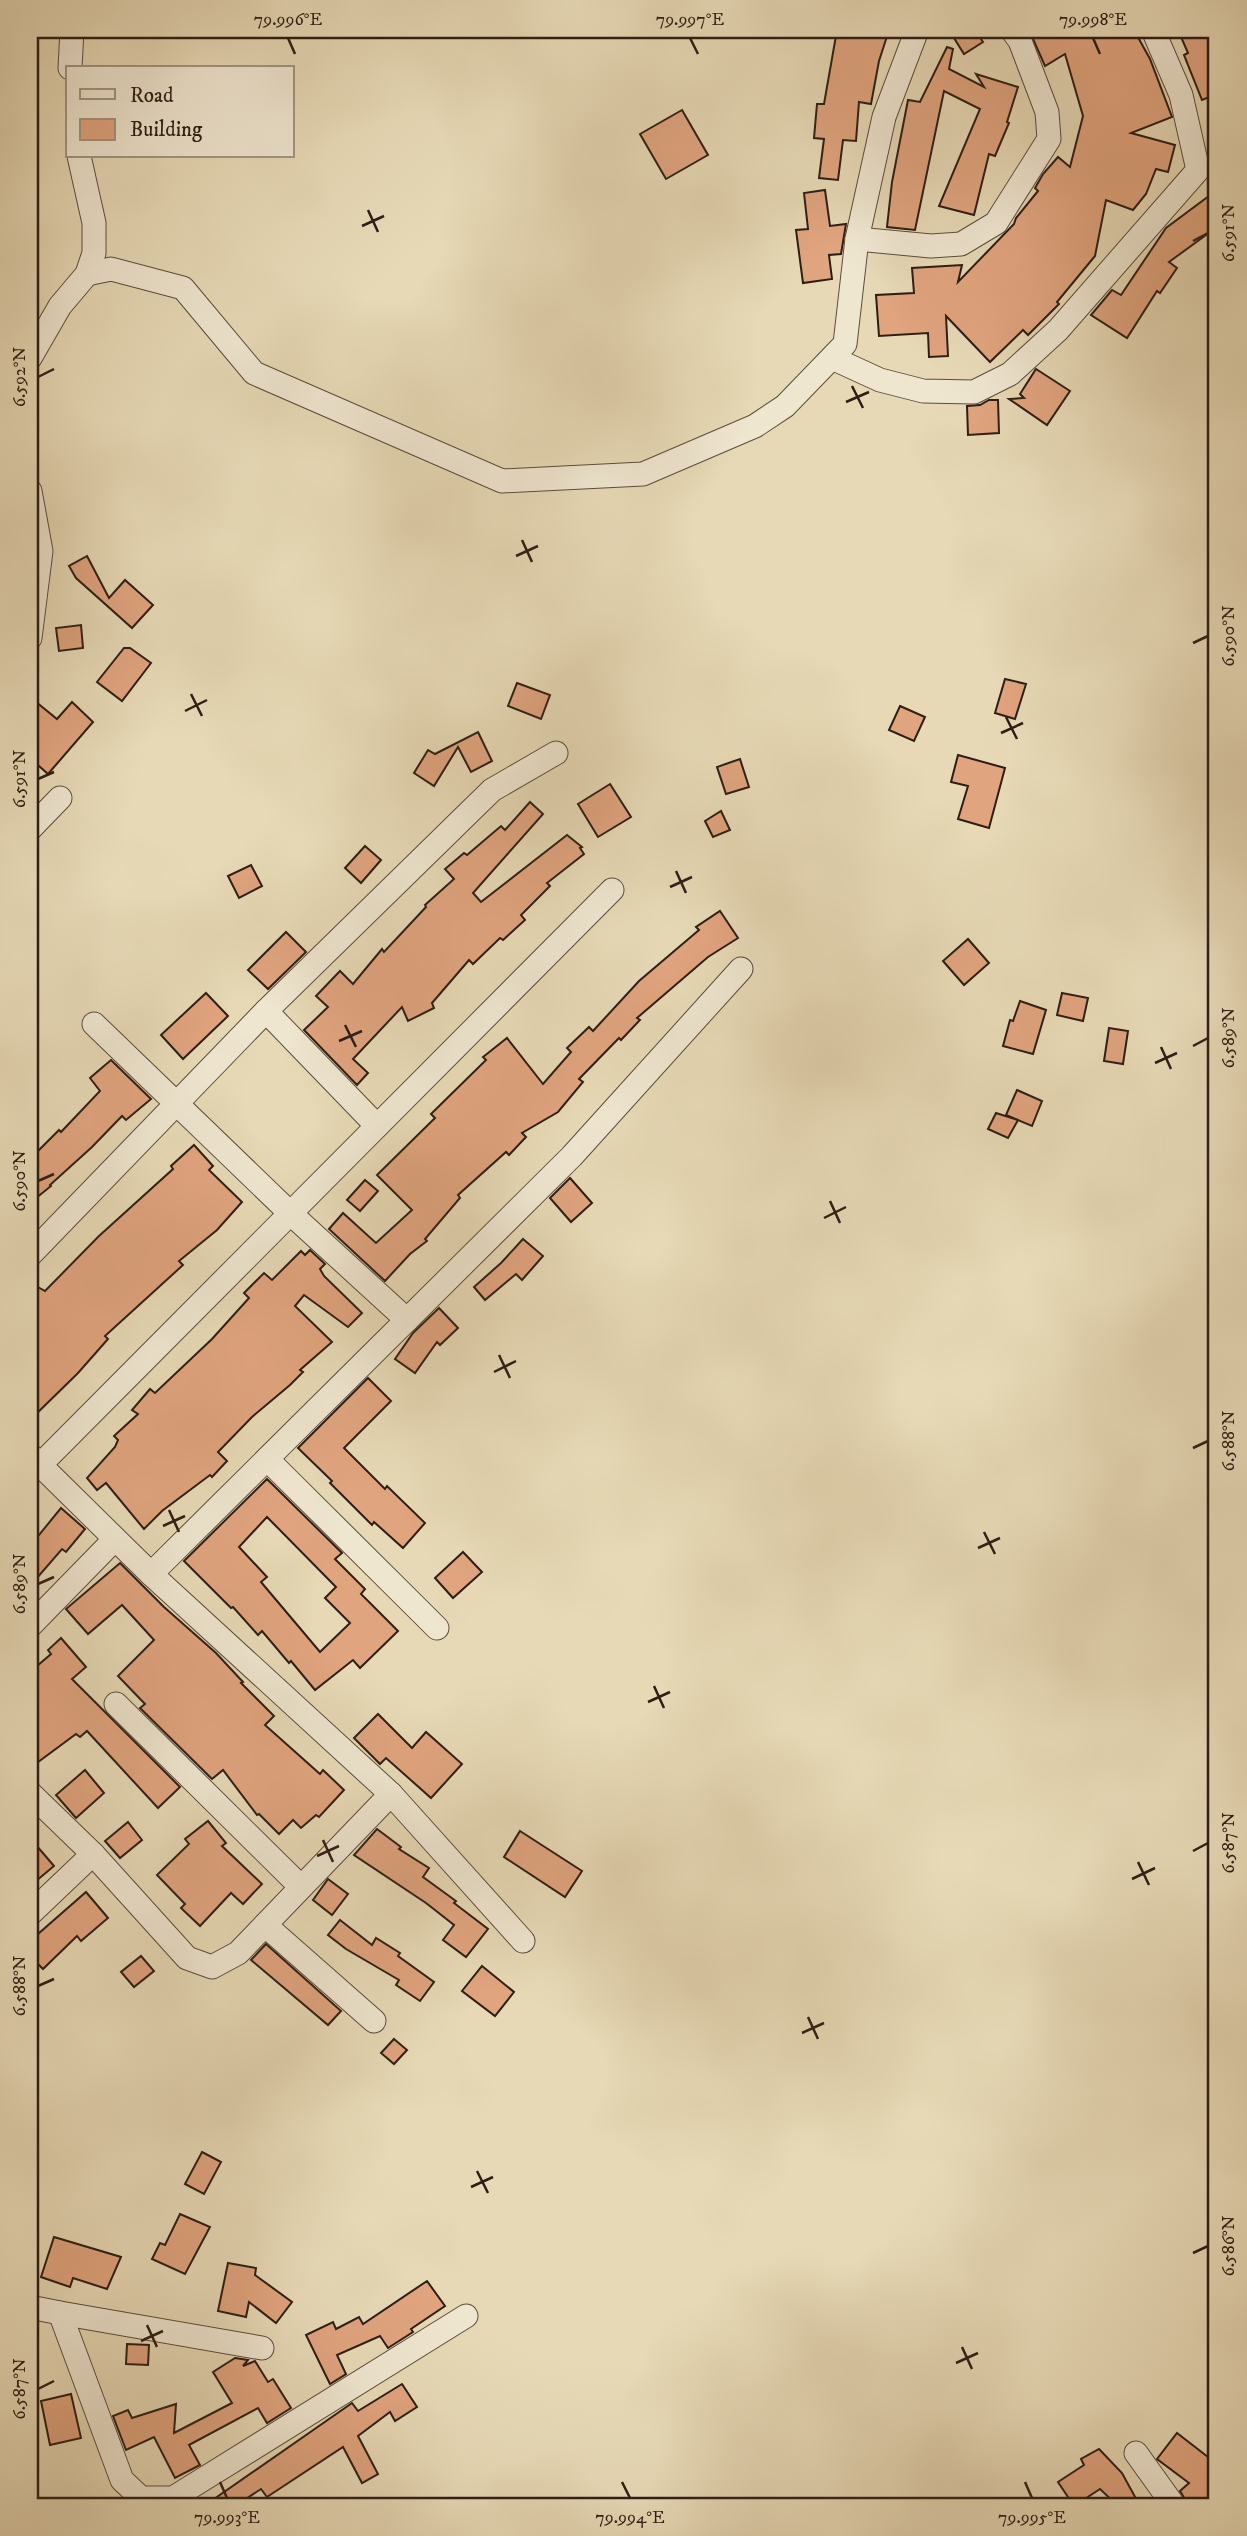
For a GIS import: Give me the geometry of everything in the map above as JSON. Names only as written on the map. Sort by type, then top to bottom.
[{"type":"street","points":[[70,66],[72,30]]},
{"type":"street","points":[[87,274],[111,269],[183,288],[254,373],[502,481],[643,474],[755,426],[785,406],[845,344],[857,239],[884,117],[917,30]]},
{"type":"street","points":[[857,239],[931,246],[961,244],[996,223],[1049,139],[1047,112],[1020,41],[1012,30]]},
{"type":"street","points":[[832,358],[880,380],[923,391],[974,392],[1010,374],[1058,330],[1198,170],[1181,95],[1153,30]]},
{"type":"street","points":[[30,358],[60,306],[87,274],[94,253],[94,223],[79,158]]},
{"type":"street","points":[[30,491],[41,551],[30,638]]},
{"type":"street","points":[[30,1255],[266,1011],[492,789],[556,753]]},
{"type":"street","points":[[30,829],[60,798]]},
{"type":"street","points":[[523,1941],[391,1794],[151,1574],[35,1460],[290,1213],[612,890]]},
{"type":"street","points":[[151,1574],[572,1156],[741,969]]},
{"type":"street","points":[[266,1011],[377,1126]]},
{"type":"street","points":[[94,1024],[290,1213],[407,1320]]},
{"type":"street","points":[[267,1459],[437,1628]]},
{"type":"street","points":[[30,1626],[115,1539]]},
{"type":"street","points":[[116,1704],[301,1887]]},
{"type":"street","points":[[30,1793],[93,1854],[187,1958],[212,1967],[238,1953],[391,1794]]},
{"type":"street","points":[[30,1914],[93,1854]]},
{"type":"street","points":[[265,1925],[374,2021]]},
{"type":"street","points":[[30,2307],[262,2348]]},
{"type":"street","points":[[60,2313],[122,2480],[141,2498],[173,2498],[466,2316]]},
{"type":"street","points":[[1136,2453],[1174,2506]]},
{"type":"building","points":[[837,30],[889,30],[879,61],[871,104],[859,102],[856,141],[843,140],[838,180],[819,178],[824,139],[814,138],[817,104],[824,104]]},
{"type":"building","points":[[967,30],[975,30],[983,42],[964,54],[954,38]]},
{"type":"building","points":[[1029,30],[1134,30],[1150,59],[1172,117],[1131,133],[1175,145],[1168,172],[1156,169],[1146,194],[1133,210],[1106,200],[1095,256],[1057,302],[1059,304],[1028,335],[1023,330],[990,362],[946,316],[948,356],[929,357],[928,333],[879,336],[876,295],[914,293],[912,268],[962,265],[958,282],[1014,224],[1038,191],[1035,188],[1043,174],[1058,157],[1070,167],[1083,116],[1065,54],[1045,66]]},
{"type":"building","points":[[1178,30],[1217,30],[1217,94],[1202,100],[1184,55],[1188,53]]},
{"type":"building","points":[[947,47],[953,49],[949,69],[984,87],[976,74],[1018,87],[1007,122],[1009,123],[995,156],[989,154],[974,215],[939,206],[980,109],[944,91],[915,230],[887,227],[892,182],[908,100],[920,102]]},
{"type":"building","points":[[682,110],[708,155],[666,179],[640,134]]},
{"type":"building","points":[[825,190],[830,226],[846,224],[841,254],[829,255],[832,279],[803,283],[796,230],[808,229],[804,193]]},
{"type":"building","points":[[1217,190],[1217,227],[1169,262],[1177,268],[1160,293],[1157,291],[1127,338],[1091,315],[1112,290],[1121,295],[1166,228]]},
{"type":"building","points":[[1036,369],[1070,391],[1047,425],[1009,399],[1024,398],[1020,394]]},
{"type":"building","points":[[989,400],[998,400],[999,433],[968,435],[967,406],[980,405]]},
{"type":"building","points":[[87,556],[109,598],[125,580],[153,605],[132,628],[76,578],[69,566]]},
{"type":"building","points":[[81,625],[83,648],[59,651],[56,628]]},
{"type":"building","points":[[124,648],[130,648],[151,663],[122,701],[97,682]]},
{"type":"building","points":[[1005,679],[1026,684],[1015,719],[995,713]]},
{"type":"building","points":[[517,683],[550,695],[541,719],[508,706]]},
{"type":"building","points":[[30,697],[57,719],[72,702],[93,722],[48,774],[30,758]]},
{"type":"building","points":[[900,706],[925,717],[914,741],[889,730]]},
{"type":"building","points":[[478,732],[492,761],[471,772],[458,747],[434,786],[414,773],[428,750],[435,754]]},
{"type":"building","points":[[958,755],[1005,768],[989,828],[958,819],[968,786],[951,782]]},
{"type":"building","points":[[740,759],[749,787],[726,794],[717,767]]},
{"type":"building","points":[[610,784],[631,817],[598,837],[578,804]]},
{"type":"building","points":[[530,802],[543,814],[473,893],[481,902],[567,835],[582,847],[580,848],[584,854],[547,883],[550,886],[521,915],[525,920],[503,940],[500,938],[473,964],[469,960],[432,1003],[434,1008],[408,1021],[402,1007],[353,1059],[368,1073],[357,1085],[304,1030],[328,1007],[316,996],[340,971],[353,984],[382,949],[384,952],[425,905],[454,879],[445,869],[464,853],[467,855],[501,826],[505,830]]},
{"type":"building","points":[[721,811],[730,830],[713,837],[705,821]]},
{"type":"building","points":[[365,846],[381,860],[361,883],[345,868]]},
{"type":"building","points":[[251,865],[262,886],[239,898],[228,876]]},
{"type":"building","points":[[720,911],[738,938],[708,957],[637,1018],[640,1020],[579,1079],[583,1082],[558,1112],[522,1133],[526,1137],[509,1155],[506,1152],[458,1195],[460,1198],[425,1239],[427,1241],[410,1254],[385,1281],[329,1229],[343,1213],[376,1243],[412,1210],[377,1175],[435,1118],[431,1114],[486,1060],[483,1057],[507,1038],[543,1084],[571,1052],[567,1048],[589,1027],[593,1031],[639,981],[699,930],[696,927]]},
{"type":"building","points":[[286,932],[306,952],[268,989],[248,970]]},
{"type":"building","points":[[968,939],[989,963],[964,985],[943,961]]},
{"type":"building","points":[[206,993],[228,1016],[183,1059],[161,1035]]},
{"type":"building","points":[[1062,993],[1088,998],[1083,1021],[1057,1015]]},
{"type":"building","points":[[1020,1001],[1046,1010],[1033,1054],[1003,1046],[1010,1020],[1013,1021]]},
{"type":"building","points":[[1109,1028],[1128,1031],[1123,1064],[1104,1061]]},
{"type":"building","points":[[111,1060],[151,1099],[126,1120],[122,1116],[30,1203],[30,1159],[59,1130],[61,1132],[100,1091],[90,1078]]},
{"type":"building","points":[[1017,1090],[1042,1101],[1032,1126],[1006,1115]]},
{"type":"building","points":[[996,1113],[1018,1120],[1008,1138],[988,1129]]},
{"type":"building","points":[[194,1145],[213,1166],[209,1170],[242,1202],[217,1230],[179,1261],[183,1265],[105,1336],[108,1339],[78,1373],[30,1420],[30,1295],[36,1286],[45,1291],[99,1236],[173,1169],[171,1166]]},
{"type":"building","points":[[570,1178],[592,1203],[571,1222],[550,1198]]},
{"type":"building","points":[[365,1180],[378,1191],[360,1211],[347,1200]]},
{"type":"building","points":[[523,1239],[543,1256],[522,1280],[516,1274],[485,1300],[474,1287]]},
{"type":"building","points":[[310,1250],[325,1264],[320,1269],[324,1276],[362,1313],[348,1327],[304,1295],[295,1306],[332,1342],[218,1452],[227,1461],[212,1477],[210,1475],[162,1511],[144,1529],[106,1483],[97,1490],[87,1478],[115,1447],[118,1440],[114,1436],[138,1414],[132,1410],[150,1389],[155,1393],[212,1339],[249,1298],[244,1293],[264,1273],[272,1280],[301,1251],[305,1255]]},
{"type":"building","points":[[439,1308],[458,1328],[440,1345],[437,1342],[415,1373],[395,1359],[413,1333]]},
{"type":"building","points":[[368,1378],[391,1401],[344,1448],[385,1489],[387,1486],[425,1523],[403,1548],[374,1522],[372,1525],[298,1448]]},
{"type":"building","points":[[267,1479],[342,1553],[335,1559],[365,1589],[361,1594],[398,1631],[360,1668],[353,1660],[315,1690],[262,1631],[258,1635],[233,1607],[184,1561]],"holes":[[[267,1517],[336,1587],[325,1598],[350,1623],[320,1652],[261,1582],[267,1577],[239,1547]]]},
{"type":"building","points":[[61,1508],[85,1529],[66,1552],[62,1549],[30,1586],[30,1546]]},
{"type":"building","points":[[463,1552],[482,1572],[453,1598],[435,1578]]},
{"type":"building","points":[[120,1563],[216,1653],[274,1716],[265,1725],[320,1774],[323,1770],[344,1790],[319,1817],[316,1815],[301,1828],[293,1820],[279,1834],[257,1815],[223,1770],[212,1779],[140,1708],[145,1704],[118,1676],[154,1640],[122,1605],[88,1634],[66,1609]]},
{"type":"building","points":[[61,1638],[86,1667],[72,1679],[180,1787],[158,1808],[87,1731],[80,1737],[76,1734],[30,1768],[30,1672],[51,1654],[48,1650]]},
{"type":"building","points":[[378,1714],[412,1748],[426,1732],[462,1764],[431,1798],[386,1758],[380,1764],[354,1738]]},
{"type":"building","points":[[85,1770],[104,1793],[76,1818],[56,1795]]},
{"type":"building","points":[[208,1821],[226,1843],[222,1846],[262,1884],[243,1904],[231,1893],[200,1926],[181,1908],[185,1904],[157,1875],[189,1844],[185,1839]]},
{"type":"building","points":[[128,1822],[142,1840],[120,1858],[105,1841]]},
{"type":"building","points":[[377,1829],[401,1847],[399,1849],[429,1868],[423,1877],[488,1929],[466,1957],[443,1940],[454,1925],[354,1855]]},
{"type":"building","points":[[520,1831],[582,1871],[565,1897],[504,1857]]},
{"type":"building","points":[[30,1838],[54,1866],[30,1886]]},
{"type":"building","points":[[328,1879],[348,1894],[332,1915],[313,1900]]},
{"type":"building","points":[[86,1892],[108,1918],[81,1941],[77,1936],[43,1969],[30,1956],[30,1941]]},
{"type":"building","points":[[340,1920],[372,1945],[376,1938],[400,1953],[398,1956],[434,1982],[420,2001],[396,1985],[399,1980],[346,1949],[328,1935]]},
{"type":"building","points":[[266,1944],[341,2011],[328,2025],[251,1960]]},
{"type":"building","points":[[141,1956],[154,1971],[134,1987],[121,1972]]},
{"type":"building","points":[[482,1966],[514,1992],[495,2016],[462,1991]]},
{"type":"building","points":[[394,2039],[407,2050],[394,2064],[381,2053]]},
{"type":"building","points":[[202,2152],[221,2162],[204,2194],[185,2184]]},
{"type":"building","points":[[180,2214],[210,2227],[185,2274],[152,2259],[160,2243],[165,2245]]},
{"type":"building","points":[[54,2237],[121,2257],[107,2289],[73,2278],[70,2287],[41,2277]]},
{"type":"building","points":[[228,2263],[256,2268],[255,2275],[292,2302],[276,2323],[249,2302],[246,2317],[218,2311]]},
{"type":"building","points":[[427,2281],[445,2306],[388,2348],[380,2336],[337,2355],[346,2374],[330,2384],[306,2335],[333,2322],[336,2329],[359,2317],[363,2324]]},
{"type":"building","points":[[127,2344],[149,2345],[148,2365],[126,2364]]},
{"type":"building","points":[[235,2358],[248,2360],[243,2366],[255,2361],[268,2382],[273,2379],[291,2408],[267,2423],[258,2408],[189,2445],[200,2465],[175,2478],[154,2437],[126,2450],[113,2416],[128,2410],[132,2418],[176,2404],[174,2433],[232,2403],[213,2372]]},
{"type":"building","points":[[402,2384],[417,2407],[395,2421],[390,2412],[358,2436],[378,2474],[362,2483],[343,2447],[267,2497],[261,2489],[235,2506],[204,2506],[352,2403],[358,2411]]},
{"type":"building","points":[[71,2394],[81,2438],[50,2445],[41,2401]]},
{"type":"building","points":[[1177,2433],[1217,2464],[1217,2506],[1189,2506],[1180,2491],[1189,2483],[1157,2459]]},
{"type":"building","points":[[1099,2449],[1122,2473],[1140,2506],[1118,2506],[1100,2489],[1074,2506],[1058,2482],[1084,2465],[1081,2459]]}]
